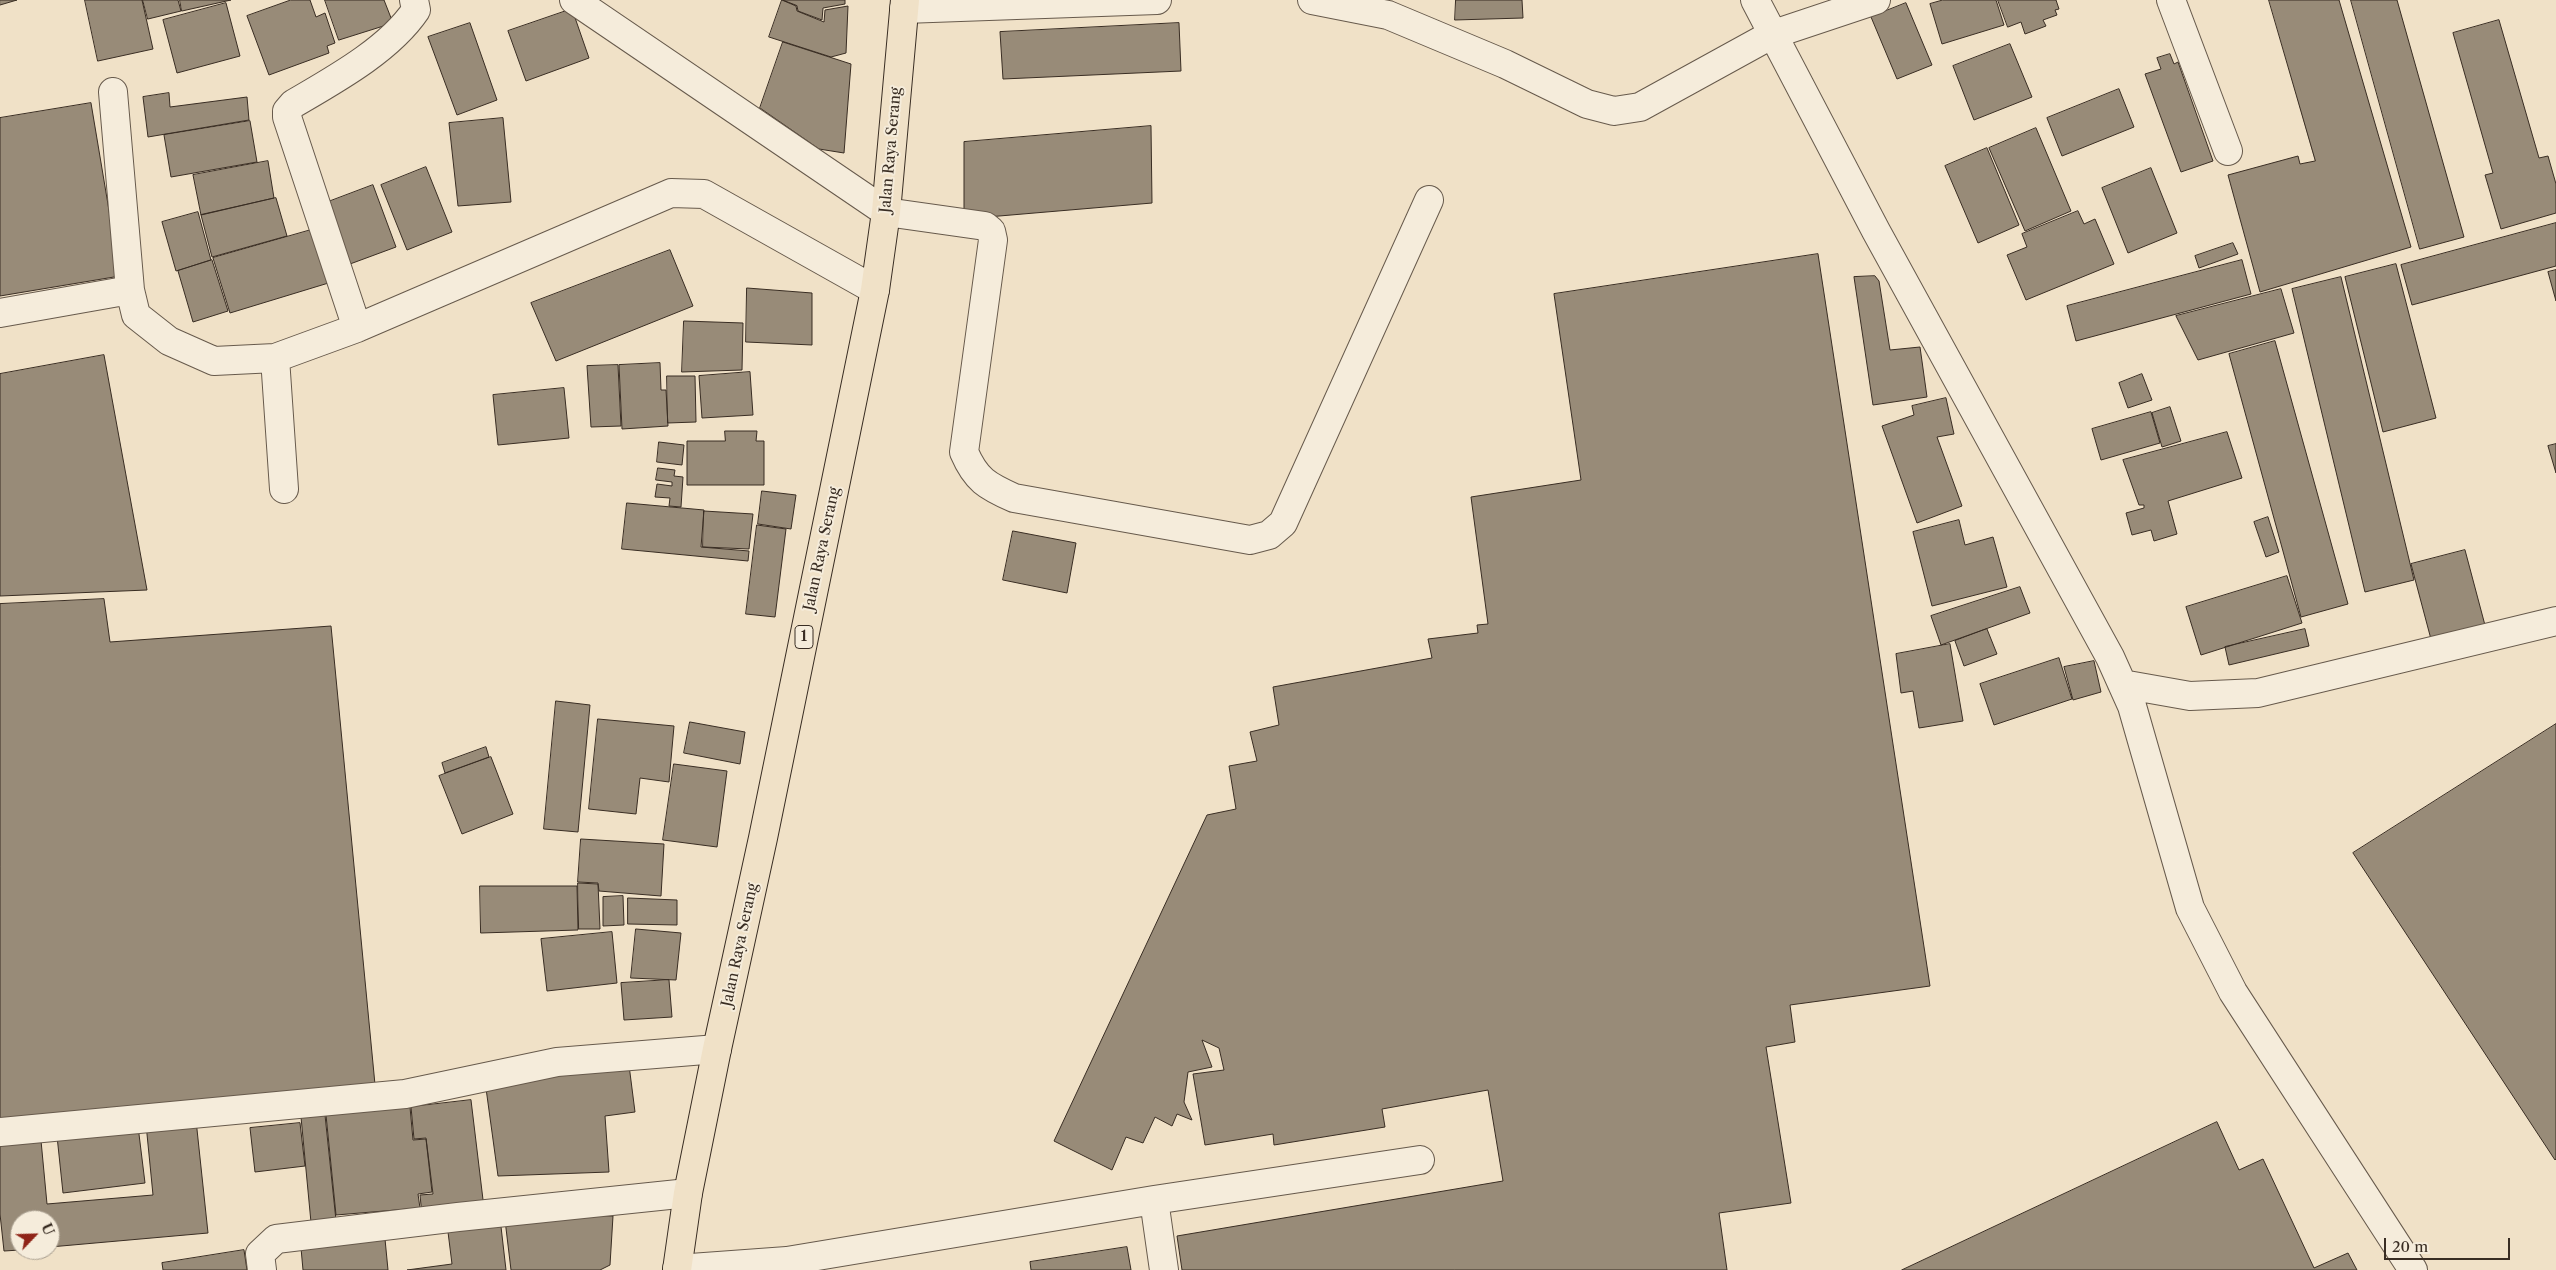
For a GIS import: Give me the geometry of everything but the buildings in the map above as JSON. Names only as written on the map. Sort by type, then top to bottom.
[{"type":"highway","name":"Jalan Raya Serang","points":[[677,1269],[688,1193],[717,1049],[763,838],[875,290],[886,212],[905,5]]},
{"type":"street","points":[[357,328],[287,117],[288,111],[293,104],[347,71],[403,29],[416,10],[414,0]]},
{"type":"street","points":[[574,0],[886,212],[985,226],[992,231],[993,240],[964,452],[971,469],[987,486],[1014,498],[1250,540],[1269,535],[1283,523],[1429,200]]},
{"type":"street","points":[[905,5],[1157,0]]},
{"type":"street","points":[[1312,0],[1388,15],[1505,64],[1587,104],[1614,111],[1640,107],[1771,35],[1876,0]]},
{"type":"street","points":[[1755,0],[1771,35],[1876,231],[2110,657],[2132,706],[2190,908],[2233,992],[2413,1270]]},
{"type":"street","points":[[2170,0],[2228,152]]},
{"type":"street","points":[[113,92],[130,290],[136,315],[169,341],[214,361],[275,358],[357,328],[671,193],[704,194],[875,290]]},
{"type":"street","points":[[0,313],[130,290]]},
{"type":"street","points":[[275,358],[284,488]]},
{"type":"street","points":[[2122,684],[2190,696],[2258,693],[2556,621]]},
{"type":"street","points":[[0,1132],[405,1094],[557,1062],[717,1049]]},
{"type":"street","points":[[677,1269],[787,1261],[1154,1200],[1420,1160]]},
{"type":"street","points":[[262,1270],[260,1254],[276,1239],[458,1217],[688,1193]]},
{"type":"street","points":[[1154,1200],[1164,1270]]}]
